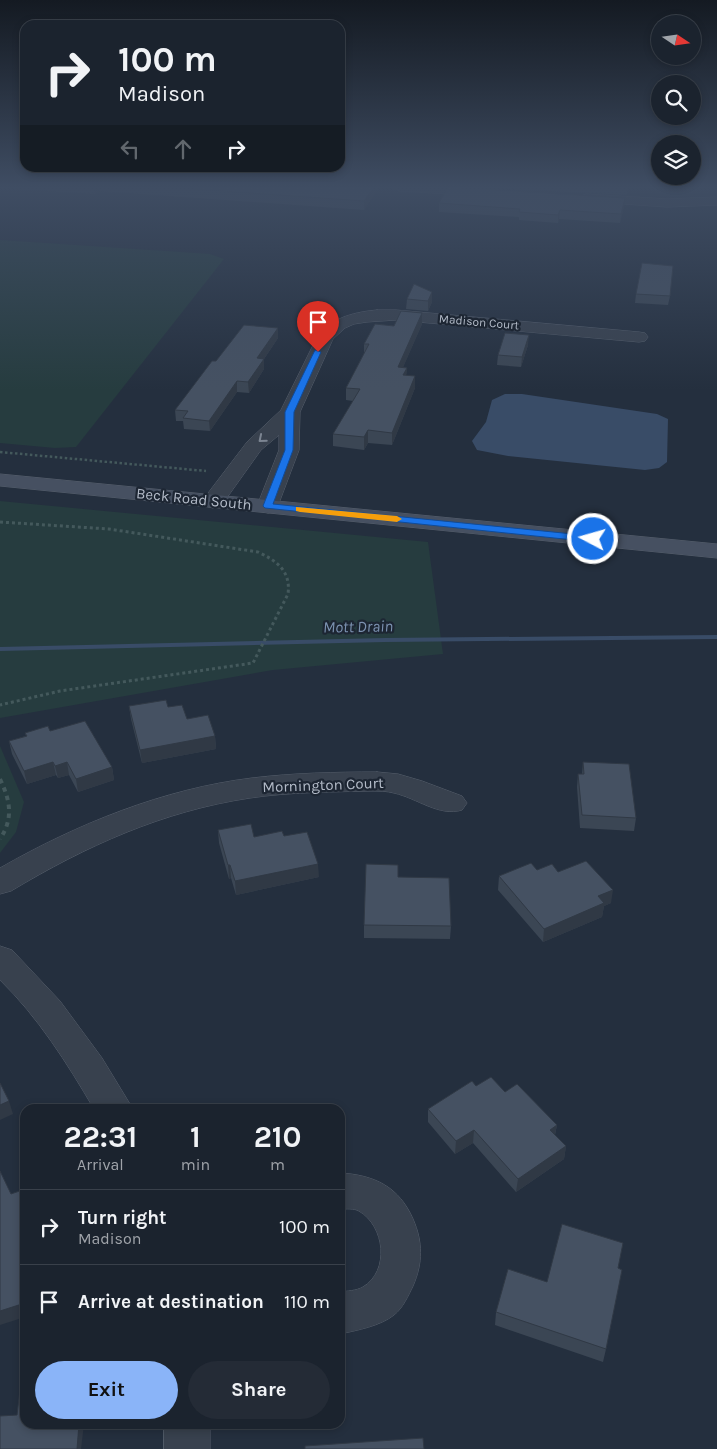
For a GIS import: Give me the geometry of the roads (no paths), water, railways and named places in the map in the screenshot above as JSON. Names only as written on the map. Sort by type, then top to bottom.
[{"type":"main road","name":"Beck Road South","points":[[0,480],[717,551]]},
{"type":"street","name":"Madison Court","points":[[290,412],[329,322],[381,315],[639,337]]},
{"type":"street","points":[[213,501],[254,446],[290,412]]},
{"type":"street","points":[[268,506],[289,450],[290,412]]},
{"type":"street","name":"Mornington Court","points":[[0,883],[40,858],[77,839],[142,813],[201,797],[249,788],[326,782],[397,783],[452,803]]},
{"type":"street","points":[[0,960],[20,978],[66,1035],[111,1104]]},
{"type":"street","points":[[345,1191],[361,1193],[376,1201],[390,1213],[398,1227],[402,1247],[401,1266],[391,1287],[377,1302],[345,1312]]},
{"type":"street","points":[[187,1429],[187,1449]]},
{"type":"water","points":[[505,394],[522,394],[657,414],[668,419],[667,462],[659,468],[645,470],[508,456],[477,450],[472,441],[486,422],[492,400]]},
{"type":"waterway","name":"Mott Drain","points":[[0,649],[385,640],[717,637]]}]
